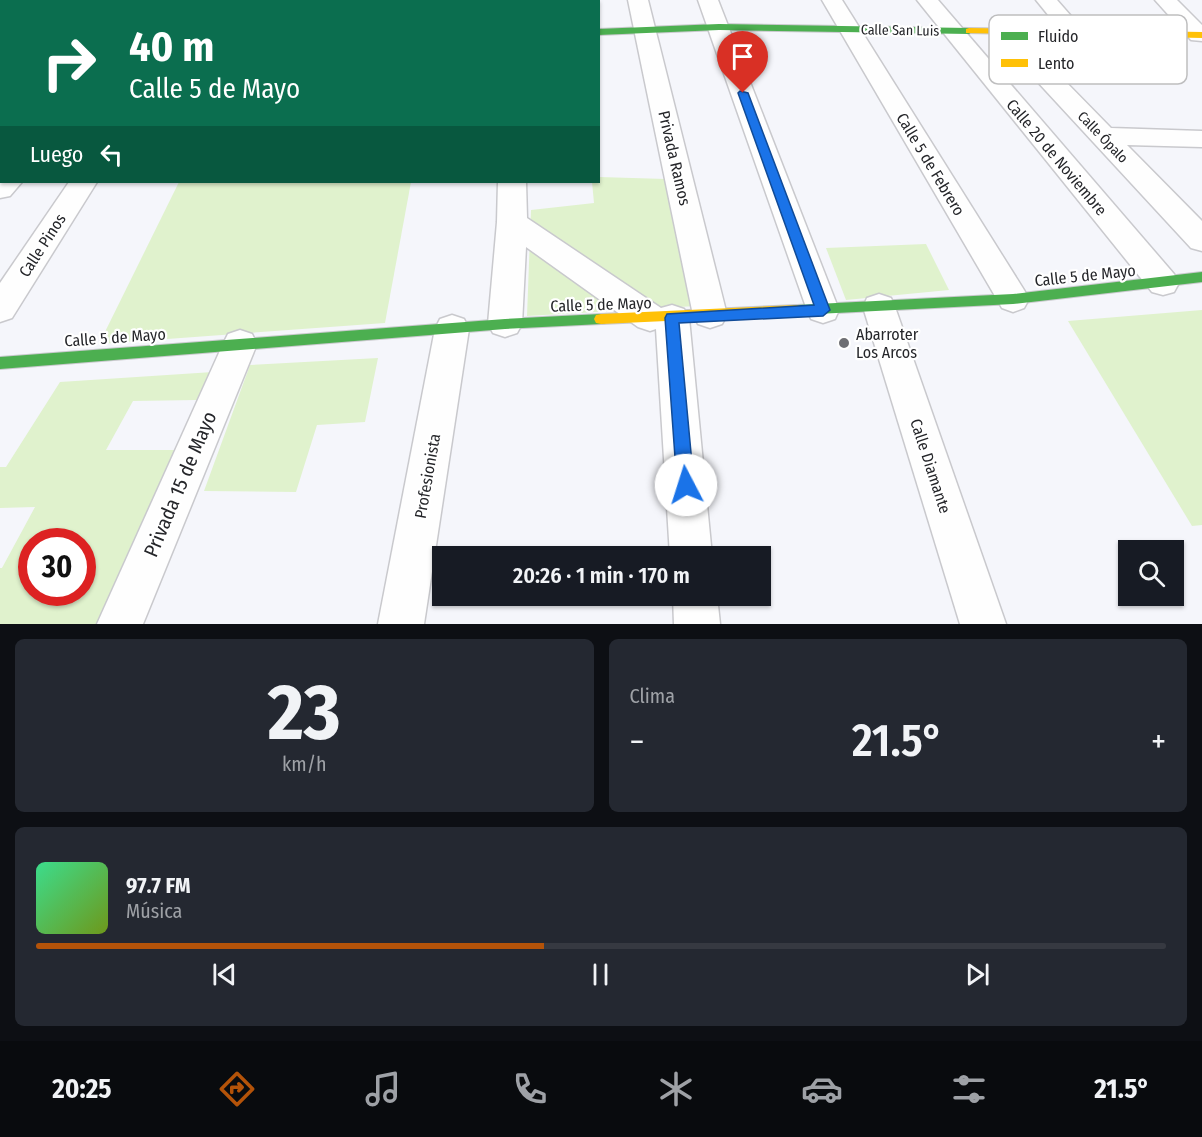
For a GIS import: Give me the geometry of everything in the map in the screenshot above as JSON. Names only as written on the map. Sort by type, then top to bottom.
[{"type":"street","name":"Privada Ramos","points":[[638,0],[710,315]]},
{"type":"street","points":[[708,0],[823,310]]},
{"type":"street","name":"Calle 5 de Febrero","points":[[832,0],[1013,299]]},
{"type":"street","name":"Calle 20 de Noviembre","points":[[927,0],[989,75]]},
{"type":"street","points":[[1046,0],[1059,15]]},
{"type":"street","points":[[1165,0],[1180,15]]},
{"type":"street","points":[[1187,21],[1201,35]]},
{"type":"street","name":"Calle San Luis","points":[[600,32],[719,27],[989,32]]},
{"type":"street","name":"Calle 20 de Noviembre","points":[[996,84],[1163,283]]},
{"type":"street","name":"Calle Ópalo","points":[[1053,84],[1202,240]]},
{"type":"street","points":[[1101,136],[1202,139]]},
{"type":"street","name":"Calle Pinos","points":[[0,309],[82,183]]},
{"type":"street","points":[[505,324],[512,222],[512,183]]},
{"type":"street","points":[[512,222],[661,318],[691,546]]},
{"type":"street","name":"Calle 5 de Mayo","points":[[2,365],[505,324],[1013,299],[1202,277]]},
{"type":"street","name":"Calle Diamante","points":[[879,307],[984,624]]},
{"type":"street","name":"Profesionista","points":[[401,624],[452,329]]},
{"type":"street","name":"Privada 15 de Mayo","points":[[120,624],[240,344]]},
{"type":"street","points":[[696,606],[697,624]]},
{"type":"green space","points":[[600,177],[666,179],[696,306],[527,316],[531,210],[594,203],[592,183],[600,183]]},
{"type":"green space","points":[[179,183],[411,183],[385,323],[99,344]]},
{"type":"green space","points":[[926,244],[949,290],[846,300],[826,248]]},
{"type":"green space","points":[[1202,310],[1202,525],[1192,526],[1068,321]]},
{"type":"green space","points":[[378,358],[365,422],[317,425],[296,492],[204,491],[250,365]]},
{"type":"green space","points":[[213,372],[197,400],[133,401],[106,450],[183,450],[99,624],[0,624],[0,568],[18,538],[18,606],[96,606],[96,528],[24,528],[35,507],[0,508],[0,467],[6,467],[60,382]]},
{"type":"traffic: fast","points":[[600,32],[719,27],[969,31]]},
{"type":"traffic: fast","points":[[797,310],[1013,299],[1202,277]]},
{"type":"traffic: fast","points":[[0,363],[505,324],[601,319]]},
{"type":"traffic: slow","points":[[969,31],[989,31]]},
{"type":"traffic: slow","points":[[1187,35],[1202,35]]},
{"type":"traffic: slow","points":[[601,319],[797,310]]},
{"type":"place","name":"Abarroter Los Arcos","points":[[844,343]]},
{"type":"route","points":[[686,485],[672,318],[823,310],[743,93]]}]
